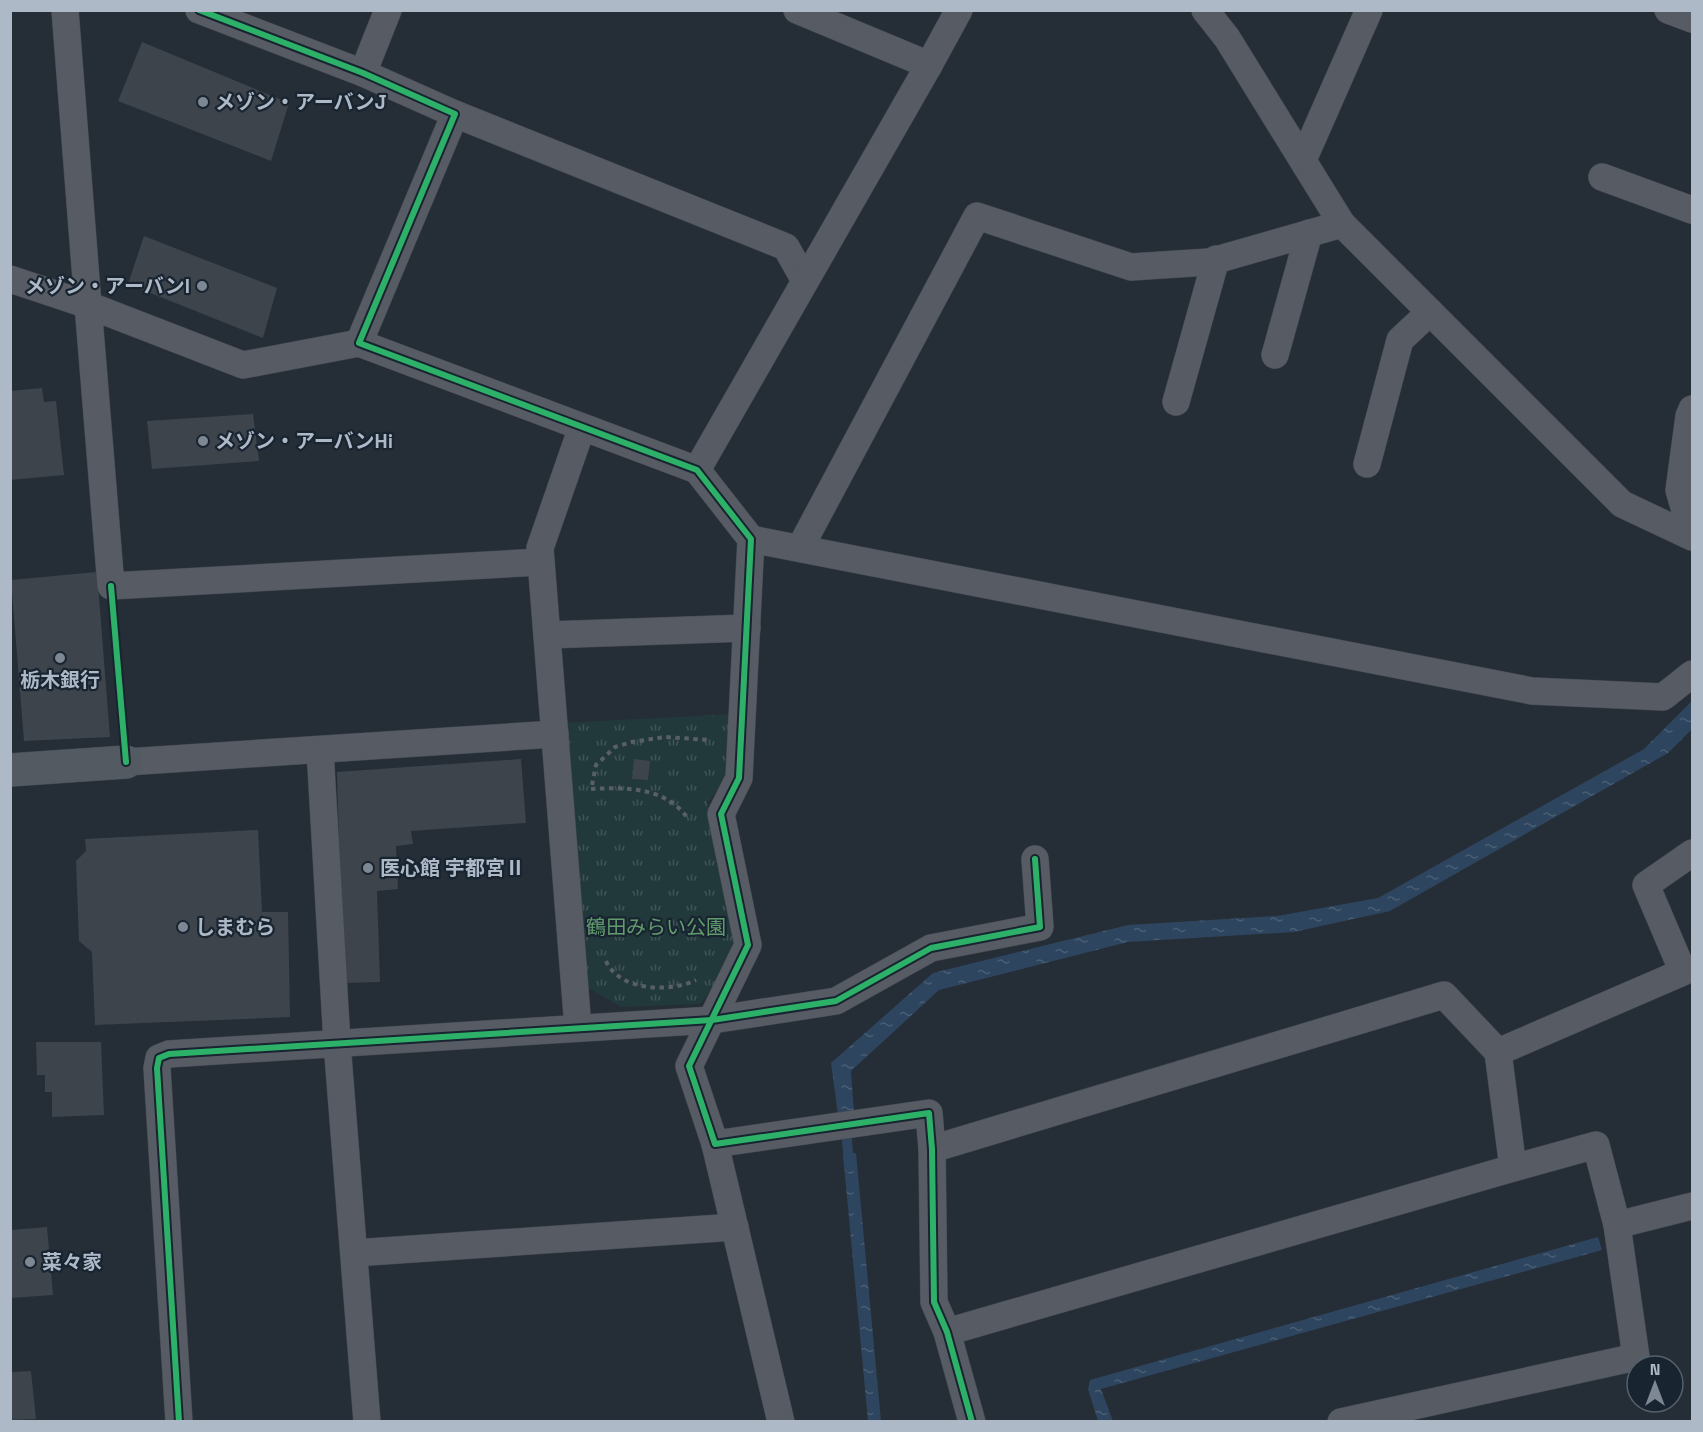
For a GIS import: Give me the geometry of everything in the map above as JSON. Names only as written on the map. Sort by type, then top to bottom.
[{"type":"street","points":[[65,10],[111,586],[541,562]]},
{"type":"street","points":[[199,10],[363,73],[455,114],[786,247],[805,281]]},
{"type":"street","points":[[363,73],[388,10]]},
{"type":"street","points":[[798,10],[929,66]]},
{"type":"street","points":[[697,470],[929,66],[958,10]]},
{"type":"street","points":[[1205,10],[1227,38],[1342,224],[1622,504],[1692,536]]},
{"type":"street","points":[[1303,160],[1369,10]]},
{"type":"street","points":[[1668,10],[1692,19]]},
{"type":"street","points":[[359,343],[455,114]]},
{"type":"street","points":[[1602,177],[1692,210]]},
{"type":"street","points":[[800,549],[976,216],[1131,267],[1209,262],[1342,224]]},
{"type":"street","points":[[1275,355],[1310,233]]},
{"type":"street","points":[[1176,402],[1216,259]]},
{"type":"street","points":[[10,279],[88,305],[243,365],[359,343],[697,470],[751,539],[1532,691],[1664,697],[1692,674]]},
{"type":"street","points":[[1367,464],[1400,340],[1430,312]]},
{"type":"street","points":[[1692,410],[1689,416],[1679,490],[1692,536]]},
{"type":"street","points":[[578,1028],[540,549],[582,427]]},
{"type":"street","points":[[751,539],[739,778],[721,814],[748,945],[689,1066],[715,1144],[781,1422]]},
{"type":"street","points":[[547,635],[747,628]]},
{"type":"street","points":[[10,770],[555,734]]},
{"type":"street","points":[[320,750],[337,1043],[367,1422]]},
{"type":"street","points":[[1498,1052],[1683,972],[1646,885],[1692,853]]},
{"type":"street","points":[[179,1422],[158,1080],[159,1058],[169,1054],[712,1020],[836,1001],[931,948],[1040,927],[1035,859]]},
{"type":"street","points":[[932,1149],[1444,995],[1498,1052],[1513,1168]]},
{"type":"street","points":[[715,1144],[929,1113],[932,1149],[934,1302],[947,1332],[972,1422]]},
{"type":"street","points":[[947,1332],[1596,1145],[1617,1225],[1636,1357],[1341,1422]]},
{"type":"street","points":[[1617,1225],[1692,1206]]},
{"type":"street","points":[[354,1253],[735,1227]]},
{"type":"path","points":[[590,800],[597,765],[615,747],[665,737],[741,742]]},
{"type":"path","points":[[559,789],[634,788],[672,801],[690,821]]},
{"type":"path","points":[[605,959],[609,968],[620,978],[638,986],[666,987],[687,984],[700,978]]},
{"type":"green space","name":"鶴田みらい公園","points":[[735,714],[730,778],[707,802],[730,897],[737,942],[720,980],[700,1004],[621,1007],[582,984],[561,723]]},
{"type":"water","points":[[1692,701],[1692,729],[1668,753],[1390,911],[1294,932],[1128,942],[939,990],[851,1071],[854,1113],[838,1115],[831,1063],[933,973],[1128,925],[1277,916],[1378,898],[1644,749]]},
{"type":"water","points":[[856,1153],[881,1421],[868,1421],[843,1154]]},
{"type":"water","points":[[1598,1237],[1602,1250],[1101,1389],[1113,1421],[1098,1421],[1088,1389],[1090,1380]]},
{"type":"building","name":"メゾン・アーバンJ","points":[[142,42],[289,103],[271,161],[118,101]]},
{"type":"building","name":"メゾン・アーバンI","points":[[144,236],[277,288],[263,338],[128,284]]},
{"type":"building","points":[[42,388],[44,402],[56,401],[64,475],[10,480],[10,391]]},
{"type":"building","name":"メゾン・アーバンHi","points":[[253,414],[259,461],[152,469],[147,421]]},
{"type":"building","name":"栃木銀行","points":[[97,572],[110,737],[24,741],[11,580]]},
{"type":"building","name":"医心館 宇都宮Ⅱ","points":[[521,759],[526,823],[411,831],[413,844],[396,846],[398,889],[377,891],[380,982],[343,983],[337,772]]},
{"type":"building","points":[[634,759],[650,761],[648,780],[632,779]]},
{"type":"building","name":"しまむら","points":[[258,830],[262,912],[288,912],[290,1017],[95,1025],[92,952],[79,941],[76,861],[86,851],[85,839]]},
{"type":"building","points":[[36,1042],[101,1042],[104,1115],[52,1117],[52,1092],[45,1092],[45,1075],[37,1075]]},
{"type":"building","name":"菜々家","points":[[47,1227],[53,1295],[10,1298],[10,1230]]},
{"type":"building","points":[[31,1371],[36,1419],[10,1420],[10,1372]]},
{"type":"waterway","points":[[846,1126],[849,1167]]},
{"type":"cycle path","points":[[199,10],[363,73],[455,114],[359,343],[697,470],[751,539],[739,778],[721,814],[748,945],[689,1066],[715,1144],[929,1113],[932,1149],[934,1302],[947,1332],[972,1422]]},
{"type":"cycle path","points":[[111,586],[126,762]]},
{"type":"cycle path","points":[[179,1422],[157,1068],[159,1058],[169,1054],[712,1020],[836,1001],[931,948],[1040,927],[1035,859]]},
{"type":"place","name":"メゾン・アーバンJ","points":[[203,102]]},
{"type":"place","name":"メゾン・アーバンI","points":[[202,286]]},
{"type":"place","name":"メゾン・アーバンHi","points":[[203,441]]},
{"type":"place","name":"栃木銀行","points":[[60,658]]},
{"type":"place","name":"医心館 宇都宮Ⅱ","points":[[368,868]]},
{"type":"place","name":"しまむら","points":[[183,927]]},
{"type":"place","name":"菜々家","points":[[30,1262]]}]
